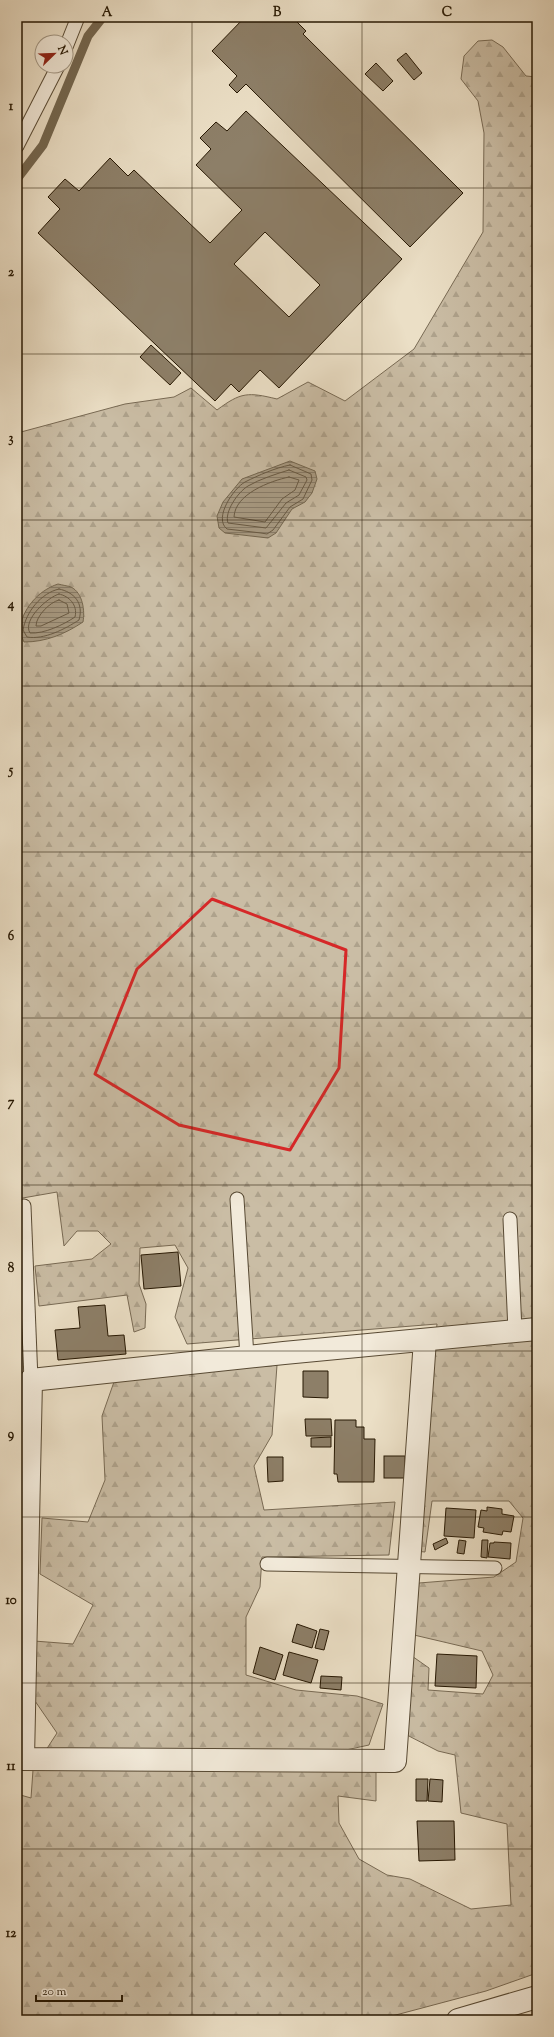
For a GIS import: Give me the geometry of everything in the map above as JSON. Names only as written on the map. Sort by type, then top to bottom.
[{"type":"street","points":[[425,1340],[395,1761],[23,1759],[31,1380],[247,1357],[537,1329]]},
{"type":"street","points":[[458,2020],[537,1997]]},
{"type":"lane","points":[[71,34],[78,17]]},
{"type":"lane","points":[[17,146],[54,74]]},
{"type":"lane","points":[[237,1199],[247,1357]]},
{"type":"lane","points":[[24,1206],[31,1380]]},
{"type":"lane","points":[[510,1219],[515,1331]]},
{"type":"lane","points":[[267,1564],[495,1568]]},
{"type":"highlighted area","points":[[212,899],[346,950],[339,1068],[290,1150],[179,1125],[95,1074],[137,969]]},
{"type":"green space","points":[[492,40],[503,47],[526,76],[537,77],[537,1973],[486,1991],[377,2020],[17,2020],[17,1794],[31,1798],[33,1770],[57,1733],[35,1701],[34,1641],[73,1644],[93,1605],[40,1574],[42,1518],[88,1522],[105,1480],[102,1416],[115,1379],[277,1365],[272,1435],[254,1466],[264,1510],[395,1502],[389,1555],[262,1557],[260,1587],[246,1617],[246,1675],[296,1690],[357,1696],[383,1704],[369,1745],[332,1753],[331,1767],[376,1772],[376,1801],[338,1796],[339,1823],[359,1859],[387,1875],[410,1879],[471,1909],[511,1905],[507,1824],[461,1813],[455,1755],[438,1751],[403,1733],[409,1654],[429,1668],[428,1690],[483,1694],[493,1675],[482,1651],[414,1635],[419,1583],[494,1577],[516,1562],[523,1518],[509,1501],[432,1501],[425,1552],[415,1551],[437,1324],[187,1344],[175,1317],[188,1268],[175,1245],[140,1248],[139,1284],[146,1304],[145,1328],[134,1332],[127,1295],[39,1306],[35,1266],[92,1259],[111,1244],[98,1231],[77,1231],[64,1246],[57,1192],[17,1199],[17,430],[21,432],[125,404],[174,397],[191,388],[217,410],[232,400],[245,395],[259,395],[277,399],[308,382],[345,401],[414,349],[483,232],[484,133],[478,101],[461,79],[464,56],[478,41]]},
{"type":"water","points":[[290,461],[315,471],[317,479],[312,493],[305,502],[292,509],[276,533],[268,538],[225,533],[219,528],[217,516],[223,502],[242,479]]},
{"type":"water","points":[[58,584],[71,587],[78,593],[81,598],[84,613],[83,622],[48,639],[24,642],[19,631],[23,616],[27,609],[43,591]]},
{"type":"building","points":[[245,17],[292,17],[306,31],[303,34],[463,193],[410,247],[246,84],[237,93],[229,85],[237,76],[212,51]]},
{"type":"building","points":[[406,53],[422,73],[414,80],[397,60]]},
{"type":"building","points":[[376,63],[393,81],[383,91],[365,74]]},
{"type":"building","points":[[246,111],[402,259],[279,388],[260,370],[239,392],[231,384],[215,401],[38,233],[60,209],[48,197],[65,179],[79,191],[110,158],[128,176],[134,170],[210,243],[242,210],[196,165],[211,149],[200,138],[216,122],[227,131]],"holes":[[[265,232],[320,285],[289,317],[234,264]]]},
{"type":"building","points":[[151,345],[181,373],[170,385],[140,357]]},
{"type":"building","points":[[178,1252],[181,1286],[144,1289],[141,1255]]},
{"type":"building","points":[[105,1305],[108,1336],[124,1335],[126,1354],[58,1360],[55,1330],[80,1328],[78,1307]]},
{"type":"building","points":[[303,1371],[328,1371],[328,1398],[303,1397]]},
{"type":"building","points":[[305,1419],[331,1419],[332,1436],[306,1436]]},
{"type":"building","points":[[335,1420],[356,1420],[356,1427],[364,1427],[364,1439],[375,1439],[374,1482],[338,1482],[337,1474],[334,1474]]},
{"type":"building","points":[[331,1437],[331,1447],[311,1447],[311,1438]]},
{"type":"building","points":[[384,1456],[405,1456],[405,1478],[384,1478]]},
{"type":"building","points":[[267,1457],[283,1457],[283,1481],[268,1482]]},
{"type":"building","points":[[487,1507],[502,1509],[502,1514],[514,1516],[511,1532],[503,1531],[502,1535],[483,1532],[484,1528],[478,1527],[481,1510],[487,1511]]},
{"type":"building","points":[[446,1508],[476,1510],[474,1538],[444,1536]]},
{"type":"building","points":[[446,1538],[448,1543],[435,1550],[433,1544]]},
{"type":"building","points":[[459,1540],[466,1541],[464,1554],[457,1553]]},
{"type":"building","points":[[482,1540],[488,1540],[487,1558],[481,1557]]},
{"type":"building","points":[[490,1543],[511,1543],[510,1559],[488,1557]]},
{"type":"building","points":[[297,1624],[317,1631],[312,1648],[292,1642]]},
{"type":"building","points":[[320,1629],[329,1631],[324,1650],[315,1648]]},
{"type":"building","points":[[260,1647],[283,1655],[275,1680],[253,1673]]},
{"type":"building","points":[[289,1652],[318,1660],[311,1683],[283,1675]]},
{"type":"building","points":[[437,1654],[477,1656],[476,1688],[435,1686]]},
{"type":"building","points":[[321,1676],[342,1677],[341,1690],[320,1688]]},
{"type":"building","points":[[416,1779],[428,1779],[427,1801],[416,1801]]},
{"type":"building","points":[[430,1779],[443,1780],[442,1802],[428,1801]]},
{"type":"building","points":[[417,1821],[454,1821],[455,1860],[419,1861]]},
{"type":"waterway","points":[[17,179],[43,145],[88,36],[103,17]]}]
